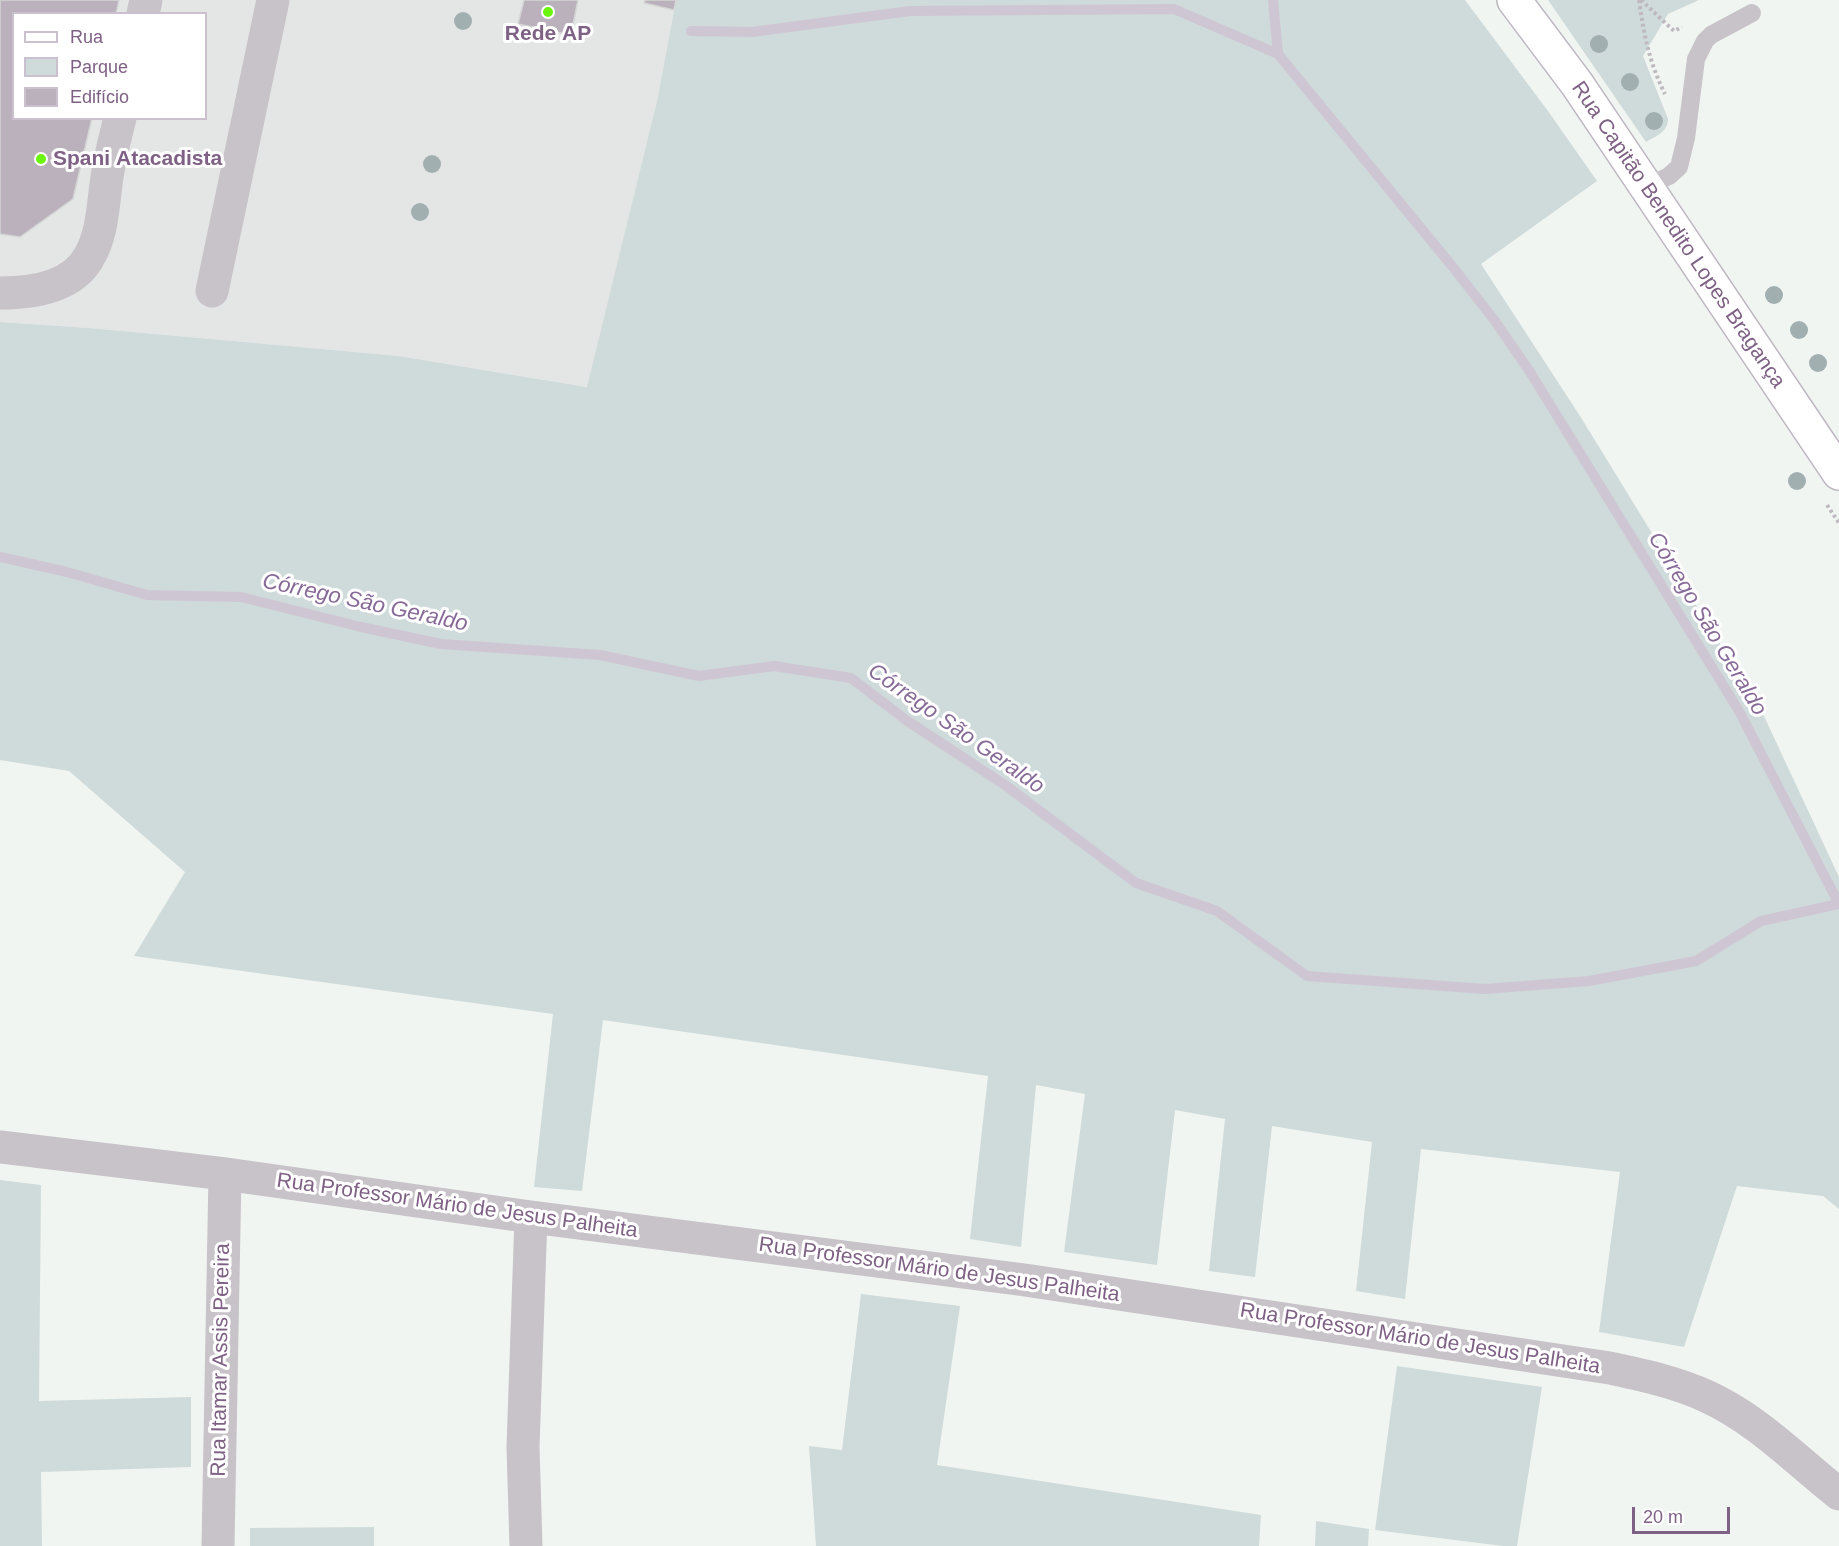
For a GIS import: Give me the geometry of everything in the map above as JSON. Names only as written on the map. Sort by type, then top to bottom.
[{"type":"main road","name":"Rua Capitão Benedito Lopes Bragança","points":[[1514,0],[1577,84],[1839,473]]},
{"type":"street","points":[[212,291],[273,0]]},
{"type":"street","points":[[0,294],[21,293],[56,285],[79,271],[90,257],[104,206],[107,176],[120,120]]},
{"type":"street","name":"Rua Professor Mário de Jesus Palheita","points":[[1,1148],[225,1174],[531,1217],[1025,1281],[1610,1368],[1667,1381],[1715,1401],[1742,1416],[1771,1437],[1839,1494]]},
{"type":"street","name":"Rua Itamar Assis Pereira","points":[[218,1546],[225,1174]]},
{"type":"street","points":[[526,1546],[523,1448],[531,1217]]},
{"type":"lane","points":[[1646,187],[1669,176],[1679,167],[1686,138],[1699,51],[1705,41],[1711,34],[1752,13]]},
{"type":"path","points":[[1640,0],[1674,31]]},
{"type":"path","points":[[1640,0],[1646,47],[1653,70],[1686,138]]},
{"type":"shaded area","points":[[0,0],[676,0],[657,101],[588,387],[399,356],[0,322]]},
{"type":"green space","points":[[676,0],[1465,0],[1597,181],[1481,264],[1580,416],[1763,714],[1839,877],[1839,1209],[1823,1196],[1737,1186],[1684,1347],[1599,1332],[1620,1172],[1421,1149],[1405,1299],[1356,1291],[1372,1142],[1272,1126],[1255,1277],[1209,1271],[1225,1119],[1175,1110],[1157,1265],[1064,1252],[1085,1094],[1036,1085],[1021,1247],[970,1239],[988,1076],[603,1020],[582,1191],[534,1187],[553,1014],[134,956],[185,872],[69,771],[0,760],[0,322],[399,356],[587,387],[657,101]]},
{"type":"green space","points":[[1548,0],[1699,0],[1668,14],[1643,56],[1668,119],[1661,133],[1646,142]]},
{"type":"green space","points":[[0,1180],[41,1185],[39,1401],[191,1397],[191,1467],[41,1472],[42,1546],[0,1546]]},
{"type":"green space","points":[[861,1294],[960,1306],[937,1465],[1261,1515],[1259,1546],[816,1546],[809,1446],[842,1450]]},
{"type":"green space","points":[[1397,1366],[1542,1387],[1517,1546],[1375,1530]]},
{"type":"green space","points":[[1316,1521],[1369,1529],[1368,1546],[1315,1546]]},
{"type":"green space","points":[[374,1527],[374,1546],[250,1546],[250,1528]]},
{"type":"building","name":"Spani Atacadista","points":[[0,0],[119,0],[116,12],[12,12],[12,120],[92,120],[73,199],[20,237],[0,234]]},
{"type":"building","name":"Rede AP","points":[[524,0],[578,0],[571,35],[518,24]]},
{"type":"building","points":[[645,0],[676,0],[674,10],[644,3]]},
{"type":"waterway","name":"Córrego São Geraldo","points":[[1273,0],[1278,54],[1452,266],[1495,321],[1530,372],[1739,711],[1839,904]]},
{"type":"waterway","points":[[691,31],[752,32],[910,11],[1174,9],[1278,54]]},
{"type":"waterway","name":"Córrego São Geraldo","points":[[0,557],[67,572],[147,595],[241,597],[441,644],[600,655],[699,676],[774,666],[851,678],[906,720],[1005,785],[1136,883],[1217,911],[1307,976],[1485,989],[1589,981],[1696,961],[1761,921],[1839,904]]},
{"type":"place","name":"Rede AP","points":[[548,12]]},
{"type":"place","name":"Spani Atacadista","points":[[41,159]]}]
